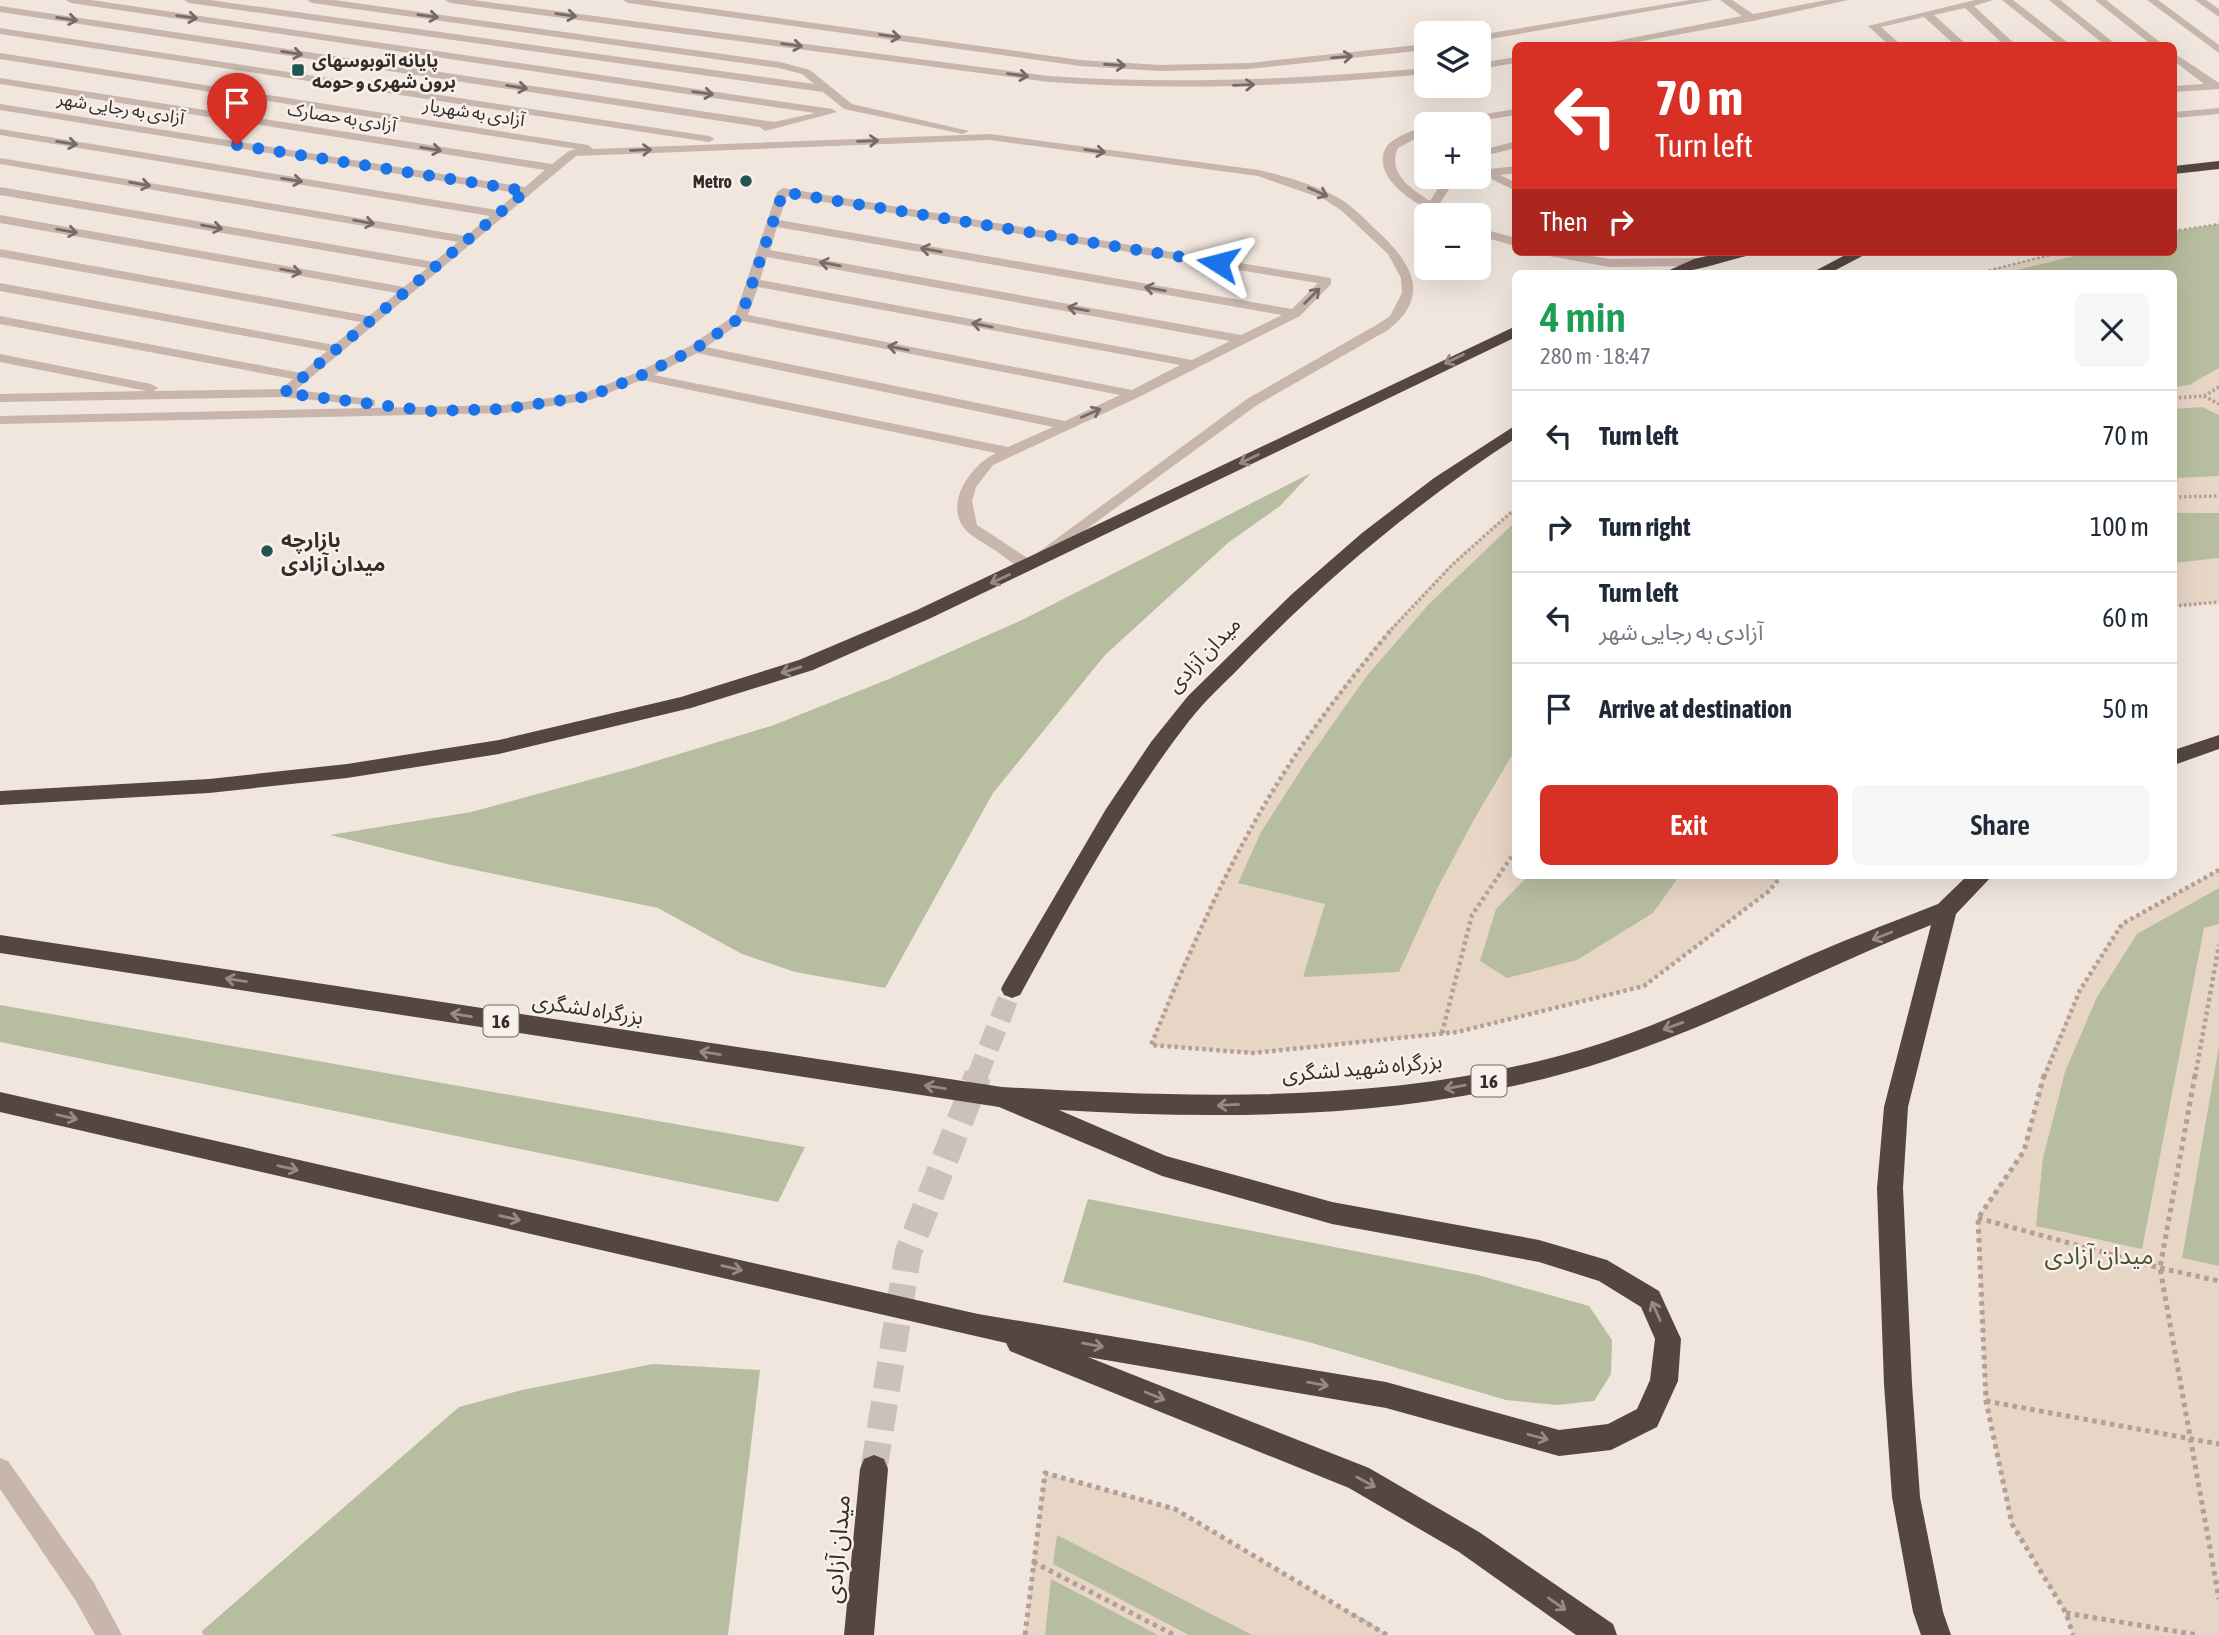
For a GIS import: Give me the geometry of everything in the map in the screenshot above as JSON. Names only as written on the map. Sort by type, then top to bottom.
[{"type":"highway","points":[[2177,170],[2219,165]]},
{"type":"highway","points":[[1678,270],[1727,256]]},
{"type":"highway","points":[[1824,270],[1854,256]]},
{"type":"highway","points":[[0,799],[209,786],[347,771],[499,747],[598,726],[684,703],[806,665],[1029,566],[1512,333]]},
{"type":"highway","name":"میدان آزادی","points":[[1012,989],[1112,813],[1184,714],[1258,636],[1337,562],[1512,433]]},
{"type":"highway","points":[[2177,757],[2219,742]]},
{"type":"highway","points":[[1936,1635],[1928,1612],[1906,1497],[1898,1384],[1890,1188],[1896,1107],[1946,910],[1978,879]]},
{"type":"highway","name":"بزرگراه شهید لشگری","points":[[1002,1097],[1207,1106],[1353,1099],[1439,1090],[1507,1078],[1580,1060],[1695,1018],[1797,970],[1946,910]]},
{"type":"highway","name":"بزرگراه لشگری","points":[[0,944],[1002,1097]]},
{"type":"highway","points":[[0,1102],[978,1325],[1386,1395],[1559,1443],[1611,1437],[1647,1418],[1664,1381],[1668,1339],[1650,1299],[1608,1272],[1539,1251],[1332,1213],[1175,1168],[1002,1097]]},
{"type":"highway","points":[[978,1325],[1359,1478],[1469,1542],[1602,1635]]},
{"type":"highway","name":"میدان آزادی","points":[[859,1635],[874,1469]]},
{"type":"lane","points":[[71,0],[832,112]]},
{"type":"lane","points":[[189,0],[828,90]]},
{"type":"lane","points":[[0,421],[505,409],[590,396],[640,376],[695,349],[741,317],[783,192],[1327,281],[1294,313],[1134,394],[988,462],[969,487],[965,501],[967,518],[971,527],[1029,566],[1252,402],[1383,327],[1395,318],[1408,292],[1407,278],[1393,252],[1346,208],[1328,197],[1259,173],[990,137],[848,107],[806,72],[780,65],[312,0]]},
{"type":"lane","points":[[450,0],[1049,79],[1117,85],[1248,85],[1414,72]]},
{"type":"lane","points":[[628,0],[1080,63],[1160,68],[1249,66],[1414,49]]},
{"type":"lane","points":[[1491,36],[1708,0]]},
{"type":"lane","points":[[1725,0],[1753,18]]},
{"type":"lane","points":[[1618,42],[1843,0]]},
{"type":"lane","points":[[1892,42],[1873,26],[1988,0]]},
{"type":"lane","points":[[2007,0],[2062,42]]},
{"type":"lane","points":[[2054,0],[2108,42]]},
{"type":"lane","points":[[2100,0],[2155,42]]},
{"type":"lane","points":[[2151,0],[2219,50]]},
{"type":"lane","points":[[2200,0],[2219,14]]},
{"type":"lane","points":[[1967,5],[2008,42]]},
{"type":"lane","points":[[0,9],[776,126]]},
{"type":"lane","points":[[1926,14],[1958,42]]},
{"type":"lane","points":[[0,31],[722,144],[848,107]]},
{"type":"lane","name":"آزادی به شهریار","points":[[0,56],[611,151]]},
{"type":"lane","points":[[2177,58],[2216,86]]},
{"type":"lane","points":[[1491,63],[1512,61]]},
{"type":"lane","name":"آزادی به حصارک","points":[[0,81],[554,168]]},
{"type":"lane","points":[[2177,89],[2216,86]]},
{"type":"lane","name":"آزادی به رجایی شهر","points":[[0,107],[526,191]]},
{"type":"lane","points":[[2177,115],[2219,111]]},
{"type":"lane","points":[[1491,116],[1512,113]]},
{"type":"lane","points":[[0,132],[499,214]]},
{"type":"lane","points":[[1414,135],[1393,146],[1387,161],[1392,174],[1405,189],[1425,203]]},
{"type":"lane","points":[[284,393],[573,153],[722,144],[990,137]]},
{"type":"lane","points":[[1491,151],[1512,145]]},
{"type":"lane","points":[[0,161],[468,240]]},
{"type":"lane","points":[[1491,170],[1512,169]]},
{"type":"lane","points":[[1491,174],[1512,186]]},
{"type":"lane","points":[[0,191],[437,266]]},
{"type":"lane","points":[[0,219],[406,291]]},
{"type":"lane","points":[[773,223],[1294,313]]},
{"type":"lane","points":[[1491,235],[1512,241]]},
{"type":"lane","points":[[763,252],[1242,340]]},
{"type":"lane","points":[[0,253],[371,320]]},
{"type":"lane","points":[[1573,256],[1609,262],[1699,262]]},
{"type":"lane","points":[[753,282],[1194,364]]},
{"type":"lane","points":[[0,287],[337,349]]},
{"type":"lane","points":[[741,317],[1134,394]]},
{"type":"lane","points":[[0,320],[303,377]]},
{"type":"lane","points":[[695,349],[1065,425]]},
{"type":"lane","points":[[0,358],[185,395]]},
{"type":"lane","points":[[640,376],[1006,452]]},
{"type":"lane","points":[[4,397],[284,393],[429,411]]},
{"type":"lane","points":[[0,1469],[85,1592],[108,1635]]},
{"type":"path","points":[[2177,231],[2219,224]]},
{"type":"path","points":[[1991,270],[2046,256]]},
{"type":"path","points":[[2177,398],[2204,396],[2219,387]]},
{"type":"path","points":[[2204,396],[2219,404]]},
{"type":"path","points":[[2177,497],[2219,496]]},
{"type":"path","points":[[1512,511],[1484,534],[1418,599],[1353,673],[1300,747],[1235,854],[1182,965],[1151,1045],[1253,1053],[1442,1034],[1644,986],[1769,891],[1779,879]]},
{"type":"path","points":[[2177,607],[2219,602]]},
{"type":"path","points":[[1442,1034],[1472,915],[1512,856]]},
{"type":"path","points":[[2073,1635],[2066,1613],[2012,1524],[1986,1401],[1978,1218],[2024,1151],[2047,1064],[2080,990],[2122,924],[2219,870]]},
{"type":"path","points":[[2219,945],[2160,1268],[2219,1599]]},
{"type":"path","points":[[1978,1218],[2160,1268],[2219,1281]]},
{"type":"path","points":[[1986,1401],[2219,1444]]},
{"type":"path","points":[[1025,1635],[1045,1473],[1175,1509],[1387,1635]]},
{"type":"path","points":[[1033,1562],[1174,1635]]},
{"type":"path","points":[[2066,1613],[2198,1635]]},
{"type":"green space","points":[[2219,224],[2219,602],[2177,606],[2177,270],[1991,270],[2046,256],[2177,256],[2177,231]]},
{"type":"green space","points":[[1311,473],[1280,506],[1229,542],[1105,655],[993,793],[885,988],[795,972],[742,954],[658,908],[447,864],[330,835],[471,812],[633,768],[774,725],[889,679],[1024,619]]},
{"type":"green space","points":[[1512,511],[1512,879],[1779,879],[1769,891],[1644,986],[1457,1032],[1253,1053],[1151,1045],[1183,967],[1218,893],[1256,821],[1298,752],[1344,686],[1395,624],[1452,564]]},
{"type":"green space","name":"میدان آزادی","points":[[2219,870],[2219,1635],[2073,1635],[2066,1613],[2012,1524],[1986,1401],[1978,1218],[2024,1151],[2047,1064],[2080,990],[2122,924]]},
{"type":"green space","points":[[0,1005],[805,1147],[778,1202],[0,1042]]},
{"type":"green space","points":[[1088,1199],[1478,1275],[1589,1306],[1612,1340],[1611,1374],[1594,1401],[1557,1405],[1506,1400],[1312,1343],[1063,1282]]},
{"type":"green space","points":[[653,1364],[760,1370],[728,1635],[203,1635],[202,1631],[459,1407],[522,1390]]},
{"type":"green space","points":[[1045,1473],[1364,1619],[1387,1635],[1025,1635]]},
{"type":"shaded area","points":[[2046,256],[2074,256],[2016,270],[1991,270]]},
{"type":"shaded area","points":[[2219,368],[2219,415],[2202,407],[2177,409],[2177,387],[2189,385]]},
{"type":"shaded area","points":[[2219,476],[2219,513],[2177,513],[2177,478]]},
{"type":"shaded area","points":[[1512,511],[1512,525],[1429,604],[1366,677],[1261,832],[1238,883],[1325,904],[1303,977],[1399,972],[1437,889],[1512,755],[1512,879],[1525,879],[1496,909],[1480,961],[1507,978],[1577,960],[1653,913],[1677,879],[1779,879],[1769,891],[1644,986],[1457,1032],[1253,1053],[1151,1045],[1182,965],[1235,854],[1300,748],[1353,673],[1418,599]]},
{"type":"shaded area","points":[[2219,558],[2219,602],[2177,606],[2177,563]]},
{"type":"shaded area","name":"میدان آزادی","points":[[2219,870],[2219,888],[2137,934],[2097,997],[2065,1072],[2043,1158],[2036,1226],[2142,1249],[2204,928],[2219,924],[2219,1046],[2182,1258],[2219,1266],[2219,1635],[2073,1635],[2066,1613],[2012,1524],[1986,1401],[1978,1218],[2024,1151],[2047,1064],[2080,990],[2122,924]]},
{"type":"shaded area","points":[[1045,1473],[1175,1509],[1387,1635],[1252,1635],[1057,1535],[1053,1564],[1189,1635],[1158,1635],[1051,1579],[1045,1635],[1025,1635]]},
{"type":"tunnel","points":[[977,1077],[1012,989]]},
{"type":"tunnel","points":[[874,1469],[908,1253],[978,1075]]},
{"type":"place","name":"پایانه اتوبوسهای برون شهری و حومه","points":[[298,70]]},
{"type":"place","name":"Metro","points":[[746,181]]},
{"type":"place","name":"بازارچه میدان آزادی","points":[[267,551]]},
{"type":"route","points":[[237,145],[526,191],[284,393],[429,411],[505,409],[590,396],[640,376],[695,349],[741,317],[783,192],[1218,263]]}]
